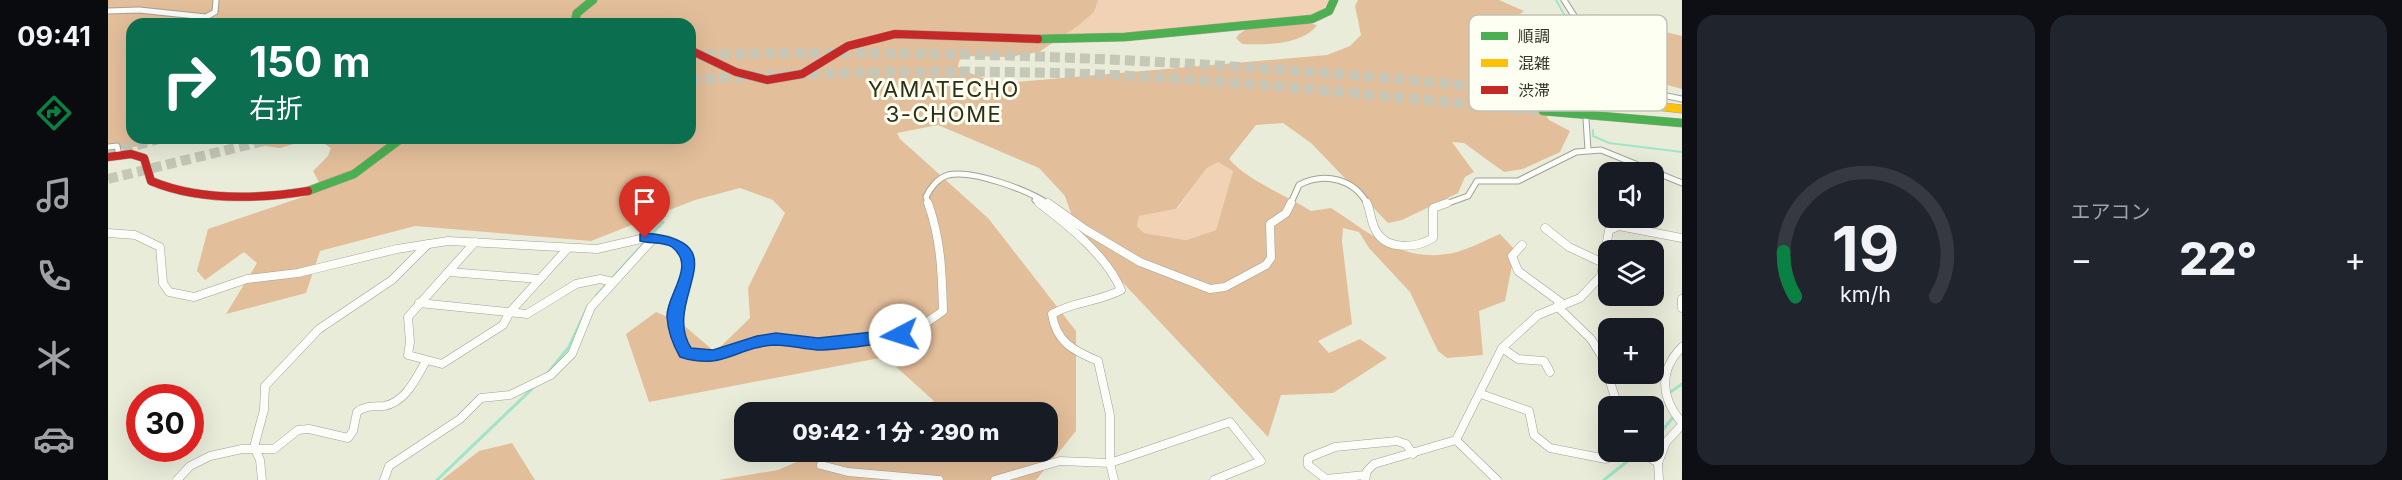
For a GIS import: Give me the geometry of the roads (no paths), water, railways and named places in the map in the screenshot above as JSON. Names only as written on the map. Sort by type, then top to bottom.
[{"type":"main road","points":[[576,18],[577,13],[593,0]]},
{"type":"main road","points":[[696,53],[750,78],[788,79],[809,72],[848,46],[895,34],[1027,39],[1169,34],[1312,19],[1329,11],[1334,0]]},
{"type":"main road","points":[[1667,107],[1682,109]]},
{"type":"main road","points":[[1544,111],[1682,123]]},
{"type":"main road","points":[[108,156],[144,158],[151,181],[166,188],[228,196],[278,196],[311,190],[343,179],[360,171],[394,144]]},
{"type":"street","points":[[108,11],[139,10],[206,17],[215,12],[216,0]]},
{"type":"street","points":[[1564,0],[1574,15]]},
{"type":"street","points":[[1667,96],[1682,99]]},
{"type":"street","points":[[1586,119],[1588,150]]},
{"type":"street","points":[[108,147],[117,146],[118,155]]},
{"type":"street","points":[[108,233],[127,233],[148,239],[160,247],[164,284],[169,292],[194,297],[248,279],[298,273],[428,244],[475,242],[597,249],[645,238],[668,240],[678,245],[688,259],[689,269],[674,315],[679,342],[686,352],[700,357],[713,356],[757,342],[776,339],[818,344],[900,335],[922,327],[943,311],[942,254],[938,230],[926,197],[931,186],[938,179],[959,174],[999,182],[1029,193],[1140,261],[1198,286],[1218,289],[1266,265],[1271,258],[1270,224],[1286,213],[1299,185],[1312,178],[1333,177],[1353,188],[1368,204],[1375,230],[1382,238],[1406,247],[1423,244],[1433,238],[1433,208],[1468,196],[1477,182],[1526,179],[1576,152],[1601,150],[1682,183]]},
{"type":"street","points":[[1029,193],[1103,260],[1120,285],[1121,290],[1113,295],[1072,302],[1052,314],[1053,324],[1068,349],[1098,361],[1110,415],[1110,463],[1114,480]]},
{"type":"street","points":[[1607,240],[1609,230],[1619,226],[1682,238]]},
{"type":"street","points":[[1545,228],[1576,251],[1598,261]]},
{"type":"street","points":[[384,480],[389,466],[460,419],[481,398],[510,395],[551,375],[572,354],[591,307],[653,239]]},
{"type":"street","points":[[475,242],[408,317],[406,325],[413,338],[408,356],[442,364],[503,325],[510,312],[568,248]]},
{"type":"street","points":[[262,480],[260,460],[254,447],[264,410],[265,386],[319,329],[392,280],[428,244]]},
{"type":"street","points":[[1522,245],[1512,256],[1518,271],[1560,305],[1592,339],[1601,355],[1615,396]]},
{"type":"street","points":[[449,272],[540,279]]},
{"type":"street","points":[[419,303],[510,312],[535,311],[569,286],[603,278],[613,282]]},
{"type":"street","points":[[1413,454],[1406,444],[1397,441],[1335,447],[1308,458],[1308,465],[1326,479],[1365,477],[1374,464],[1442,448],[1456,440],[1502,348],[1538,315],[1589,291],[1598,279]]},
{"type":"street","points":[[1682,298],[1682,308]]},
{"type":"street","points":[[1659,480],[1658,463],[1666,442],[1682,424],[1672,413],[1664,395],[1662,382],[1676,351],[1682,346]]},
{"type":"street","points":[[1502,348],[1518,359],[1544,361],[1551,372]]},
{"type":"street","points":[[177,480],[183,471],[197,463],[231,451],[254,447],[264,450],[278,447],[284,444],[290,432],[305,428],[342,439],[348,438],[353,431],[353,420],[360,410],[371,404],[387,407],[396,402],[410,389],[426,361]]},
{"type":"street","points":[[1481,394],[1529,411],[1534,435],[1550,448],[1598,457]]},
{"type":"street","points":[[995,480],[1060,460],[1110,463],[1230,422],[1261,461],[1214,480]]},
{"type":"street","points":[[1456,440],[1497,480]]},
{"type":"street","points":[[820,465],[848,472],[939,480]]},
{"type":"waterway","points":[[1556,0],[1564,15]]},
{"type":"waterway","points":[[1593,130],[1593,136],[1609,143],[1682,152]]},
{"type":"waterway","points":[[650,236],[663,222]]},
{"type":"waterway","points":[[596,296],[646,241]]},
{"type":"waterway","points":[[547,374],[569,347],[588,306]]},
{"type":"waterway","points":[[1669,393],[1682,384]]},
{"type":"waterway","points":[[437,480],[536,385]]},
{"type":"waterway","points":[[1664,428],[1674,416]]},
{"type":"waterway","points":[[1604,480],[1626,462]]},
{"type":"tunnel","points":[[696,55],[901,53],[1112,60],[1217,65],[1469,86]]},
{"type":"tunnel","points":[[696,80],[902,72],[1113,75],[1274,86],[1469,104]]},
{"type":"tunnel","points":[[108,153],[141,144]]},
{"type":"tunnel","points":[[108,179],[251,144]]},
{"type":"district","name":"YAMATECHO 3-CHOME","points":[[944,102]]}]
